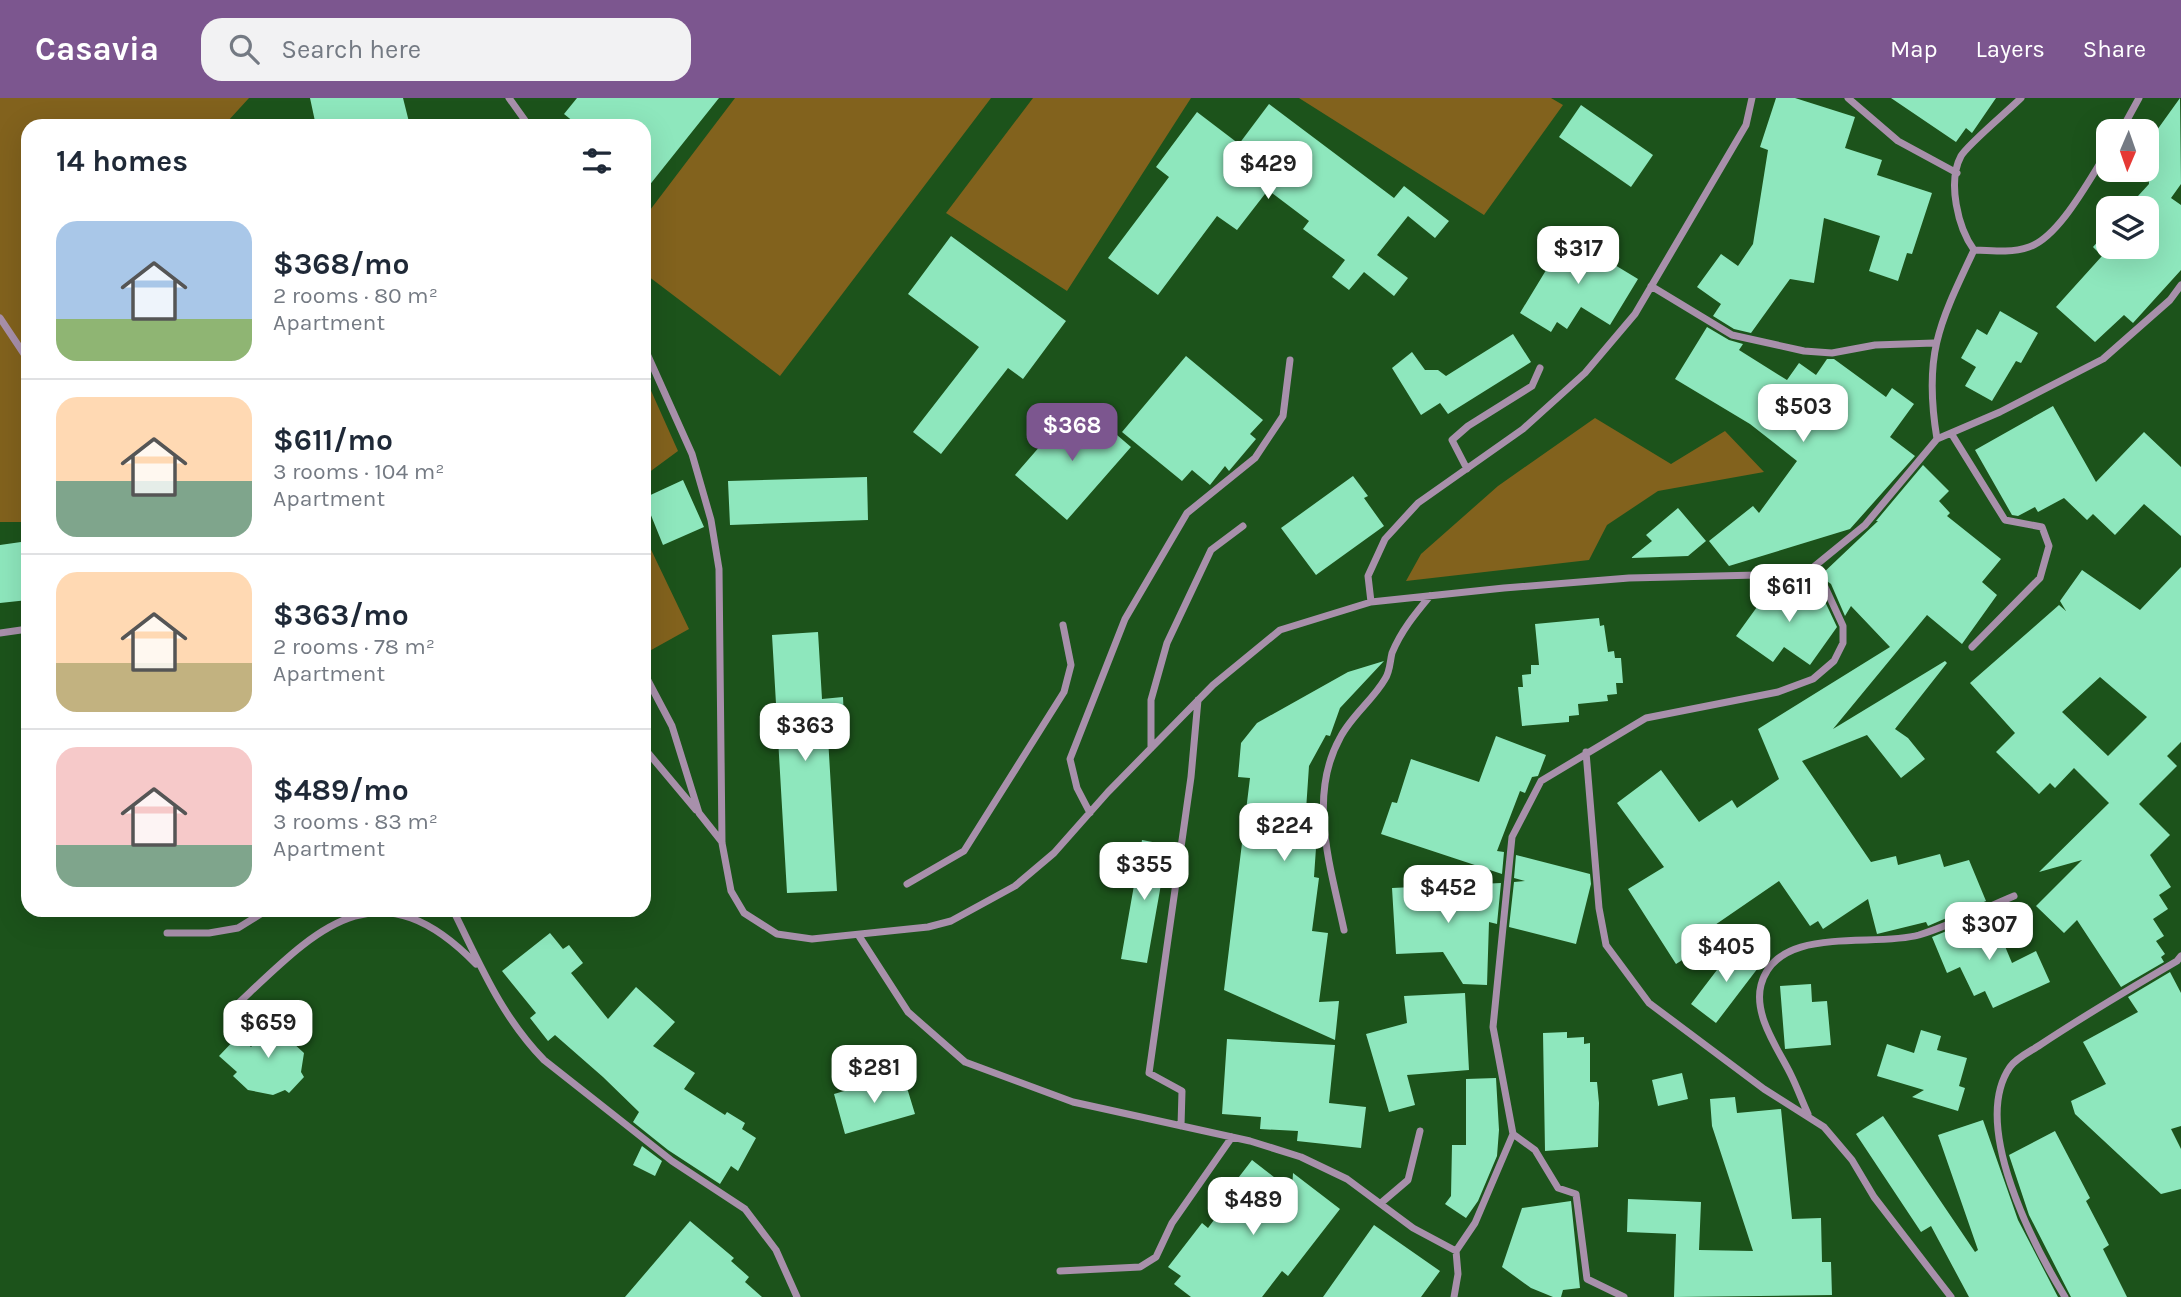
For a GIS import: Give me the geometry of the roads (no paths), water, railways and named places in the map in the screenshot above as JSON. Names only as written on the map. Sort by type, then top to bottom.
[{"type":"street","points":[[509,98],[524,119]]},
{"type":"street","points":[[1371,602],[1368,576],[1385,538],[1418,503],[1523,429],[1586,373],[1635,314],[1746,125],[1752,98]]},
{"type":"street","points":[[1848,98],[1898,141],[1957,173]]},
{"type":"street","points":[[1974,250],[1963,235],[1956,200],[1957,173],[1962,154],[2021,98]]},
{"type":"street","points":[[2128,119],[2139,98]]},
{"type":"street","points":[[1974,250],[2031,247],[2046,237],[2058,225],[2096,168]]},
{"type":"street","points":[[1937,439],[1931,383],[1934,343],[1974,250]]},
{"type":"street","points":[[1805,574],[1865,525],[1937,439],[2103,359],[2170,300],[2181,285]]},
{"type":"street","points":[[1651,286],[1732,335],[1804,351],[1832,353],[1887,344],[1934,343]]},
{"type":"street","points":[[0,318],[21,350]]},
{"type":"street","points":[[1090,813],[1077,788],[1070,759],[1125,619],[1187,513],[1255,458],[1283,416],[1290,360]]},
{"type":"street","points":[[651,363],[692,454],[711,520],[719,569],[722,843],[731,891],[744,913],[777,934],[812,939],[928,927],[951,921],[1014,886],[1054,853],[1198,700],[1280,630],[1371,602],[1629,578],[1805,574],[1825,587],[1843,625],[1843,643],[1834,661],[1820,673],[1779,692],[1646,718],[1541,781],[1512,837],[1493,1027],[1513,1134],[1475,1223],[1456,1251],[1458,1274],[1454,1297]]},
{"type":"street","points":[[1467,469],[1452,440],[1468,426],[1532,386],[1540,368]]},
{"type":"street","points":[[1951,433],[2005,520],[2042,527],[2049,546],[2040,578],[1972,647]]},
{"type":"street","points":[[1151,749],[1151,700],[1167,643],[1211,550],[1243,526]]},
{"type":"street","points":[[1344,930],[1325,838],[1323,787],[1330,757],[1341,736],[1386,678],[1392,654],[1405,626],[1431,596]]},
{"type":"street","points":[[907,884],[964,851],[1064,692],[1071,666],[1063,625]]},
{"type":"street","points":[[0,633],[21,630]]},
{"type":"street","points":[[651,686],[672,726],[699,813]]},
{"type":"street","points":[[1181,1126],[1182,1091],[1149,1073],[1191,777],[1198,700]]},
{"type":"street","points":[[1586,752],[1599,908],[1606,945],[1650,1003],[1764,1089],[1824,1127],[1852,1160],[1874,1197],[1951,1297]]},
{"type":"street","points":[[651,756],[722,843]]},
{"type":"street","points":[[1809,1117],[1791,1074],[1766,1031],[1761,987],[1773,961],[1796,948],[1823,942],[1918,935],[2014,896]]},
{"type":"street","points":[[167,933],[209,933],[238,928],[256,917]]},
{"type":"street","points":[[229,1012],[306,941],[335,922],[353,917]]},
{"type":"street","points":[[407,917],[421,920],[443,934],[479,967]]},
{"type":"street","points":[[456,917],[479,967],[512,1024],[544,1060],[672,1161],[746,1209],[776,1250],[797,1297]]},
{"type":"street","points":[[859,936],[908,1012],[965,1062],[1073,1102],[1232,1137],[1301,1157],[1347,1179],[1412,1228],[1456,1251]]},
{"type":"street","points":[[2065,1297],[2038,1254],[2013,1193],[2003,1155],[1998,1113],[2001,1089],[2011,1065],[2084,1015],[2178,961],[2181,956]]},
{"type":"street","points":[[1381,1203],[1408,1181],[1420,1131]]},
{"type":"street","points":[[1513,1134],[1535,1150],[1558,1188],[1576,1195],[1587,1279],[1624,1297]]},
{"type":"street","points":[[1060,1271],[1140,1268],[1156,1257],[1172,1223],[1232,1137]]}]
